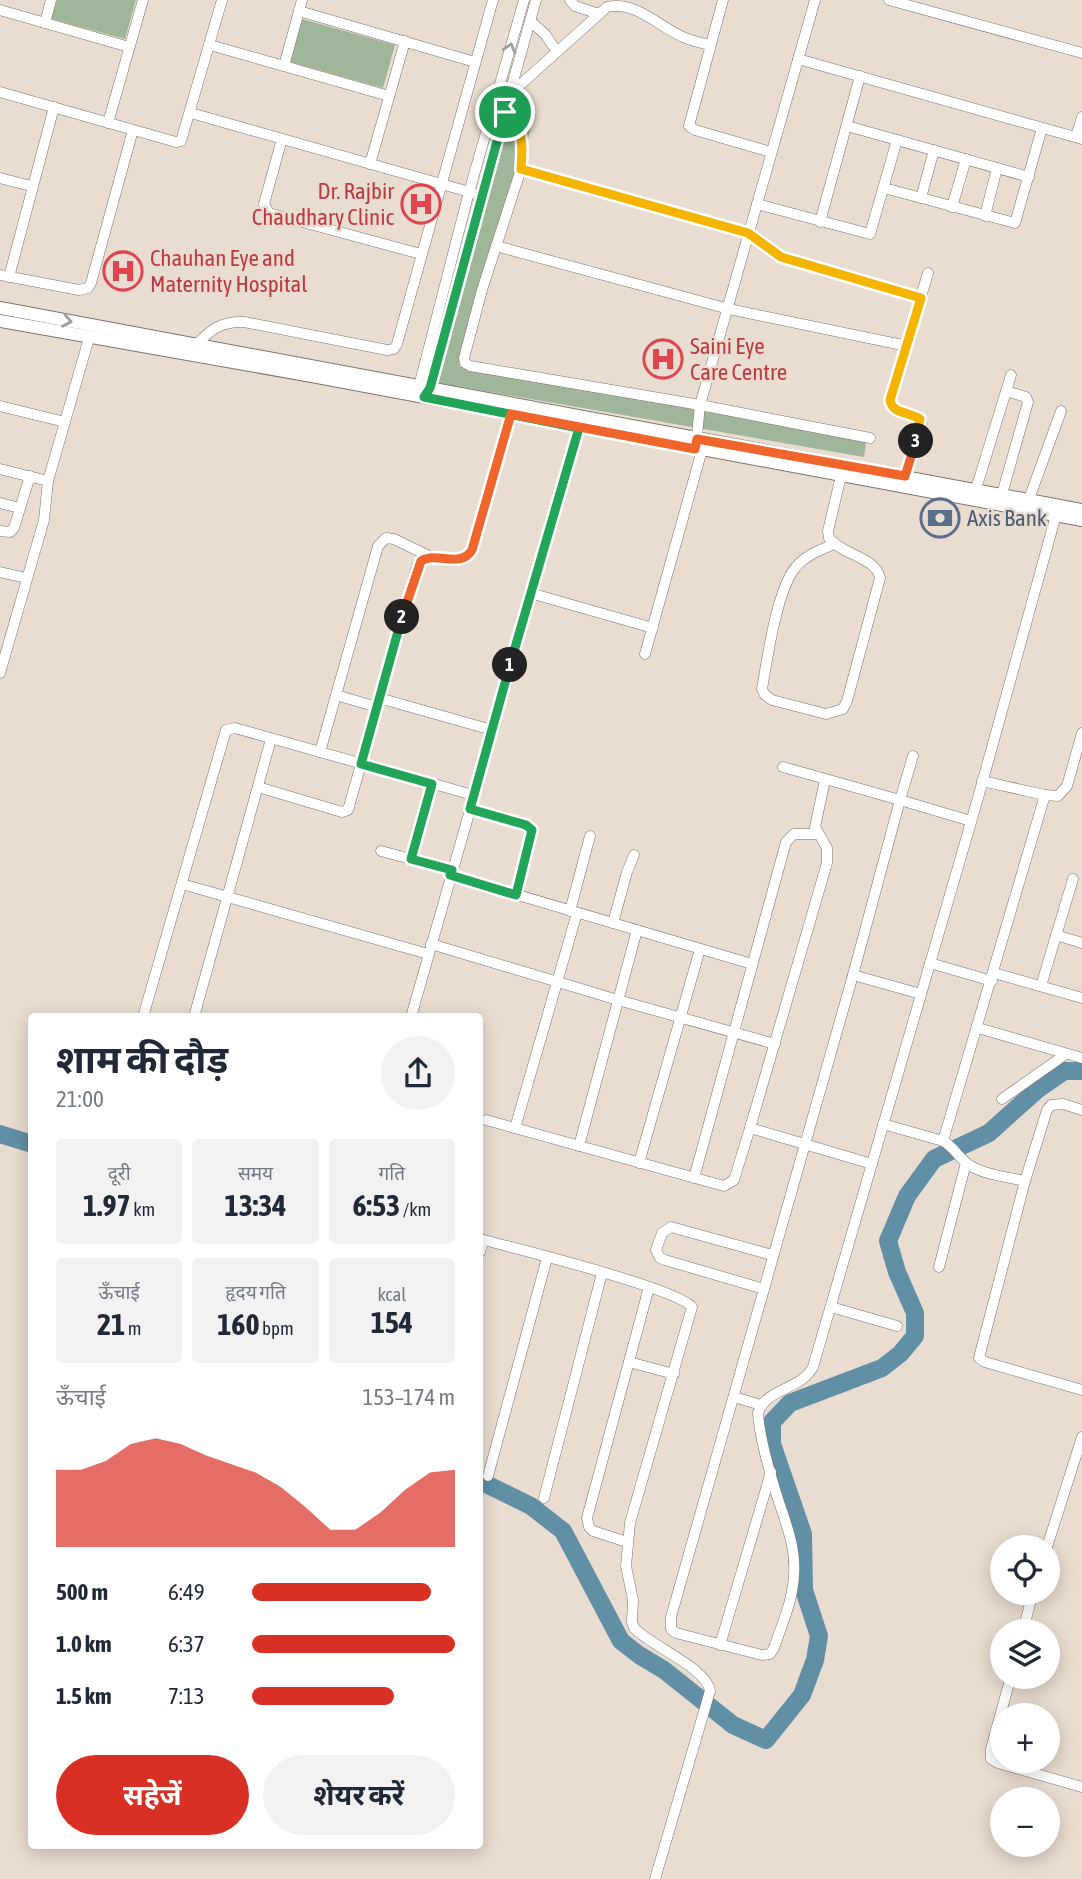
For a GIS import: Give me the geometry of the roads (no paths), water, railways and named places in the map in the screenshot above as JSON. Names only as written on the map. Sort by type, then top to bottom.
[{"type":"main road","points":[[0,309],[197,345],[841,476],[1082,520]]},
{"type":"main road","points":[[0,321],[89,338],[424,391],[511,414],[579,428],[905,476],[1082,510]]},
{"type":"street","points":[[45,23],[51,0]]},
{"type":"street","points":[[108,123],[143,0]]},
{"type":"street","points":[[0,92],[176,142],[181,141],[222,0]]},
{"type":"street","points":[[284,66],[302,0]]},
{"type":"street","points":[[197,345],[208,332],[220,324],[244,322],[387,350],[394,349],[493,0]]},
{"type":"street","points":[[570,0],[575,6],[599,14]]},
{"type":"street","points":[[723,0],[689,126],[695,131],[771,152]]},
{"type":"street","points":[[645,654],[698,446],[701,405],[815,0]]},
{"type":"street","points":[[889,0],[1082,53]]},
{"type":"street","points":[[521,1],[536,3],[424,391],[469,192],[521,1]]},
{"type":"street","points":[[509,95],[607,7],[616,4],[625,4],[682,37],[710,45]]},
{"type":"street","points":[[0,10],[129,47]]},
{"type":"street","points":[[299,11],[475,62]]},
{"type":"street","points":[[530,21],[545,34],[557,52]]},
{"type":"street","points":[[370,164],[405,41]]},
{"type":"street","points":[[210,45],[389,96]]},
{"type":"street","points":[[798,58],[1079,138],[1082,117]]},
{"type":"street","points":[[820,222],[860,76]]},
{"type":"street","points":[[54,107],[4,276],[79,290],[88,288],[133,130]]},
{"type":"street","points":[[505,112],[520,130],[522,137],[521,169],[496,246],[464,358],[465,363],[870,438]]},
{"type":"street","points":[[191,113],[481,195]]},
{"type":"street","points":[[847,126],[1029,177]]},
{"type":"street","points":[[884,188],[1014,223],[1042,128]]},
{"type":"street","points":[[282,139],[264,204],[269,213],[421,254]]},
{"type":"street","points":[[757,204],[870,234],[897,140]]},
{"type":"street","points":[[921,198],[934,150]]},
{"type":"street","points":[[952,207],[966,159]]},
{"type":"street","points":[[985,216],[997,168]]},
{"type":"street","points":[[521,169],[748,233],[781,257],[921,298]]},
{"type":"street","points":[[0,178],[31,186]]},
{"type":"street","points":[[496,246],[729,309],[907,346]]},
{"type":"street","points":[[905,476],[921,423],[916,416],[895,409],[890,400],[928,272]]},
{"type":"street","points":[[0,673],[44,520],[48,481],[89,338]]},
{"type":"street","points":[[976,489],[1011,375]]},
{"type":"street","points":[[1002,494],[1028,402],[1026,397],[1006,391]]},
{"type":"street","points":[[0,406],[65,422]]},
{"type":"street","points":[[1029,499],[1060,411]]},
{"type":"street","points":[[320,752],[381,540],[394,539],[431,557],[462,559],[468,555],[472,550],[511,414]]},
{"type":"street","points":[[412,1013],[579,428]]},
{"type":"street","points":[[0,469],[48,481]]},
{"type":"street","points":[[834,544],[811,554],[796,566],[788,578],[781,598],[762,689],[772,700],[826,714],[843,709],[847,701],[880,578],[875,566],[834,544],[829,538],[828,531],[841,476]]},
{"type":"street","points":[[0,531],[14,528],[30,477]]},
{"type":"street","points":[[0,503],[20,508]]},
{"type":"street","points":[[734,1397],[761,1405],[809,1375],[971,821],[1056,515]]},
{"type":"street","points":[[258,787],[345,811],[350,806],[417,567],[421,561],[431,557]]},
{"type":"street","points":[[0,572],[26,578]]},
{"type":"street","points":[[530,593],[653,628]]},
{"type":"street","points":[[335,695],[378,702],[492,730]]},
{"type":"street","points":[[144,1013],[226,730],[235,728],[473,795]]},
{"type":"street","points":[[982,780],[1045,796],[1058,796],[1067,786],[1082,733]]},
{"type":"street","points":[[195,1013],[271,739]]},
{"type":"street","points":[[761,1405],[759,1421],[794,1557],[790,1600],[775,1648],[770,1654],[762,1655],[676,1633],[670,1624],[913,756]]},
{"type":"street","points":[[783,767],[971,821]]},
{"type":"street","points":[[486,1119],[718,1185],[730,1185],[737,1174],[827,863],[827,848],[818,834],[816,819],[825,780]]},
{"type":"street","points":[[411,859],[432,784]]},
{"type":"street","points":[[950,1146],[978,1028],[1045,796]]},
{"type":"street","points":[[470,809],[526,825],[532,830],[516,895]]},
{"type":"street","points":[[694,1178],[786,842],[793,834],[818,834]]},
{"type":"street","points":[[515,1128],[558,982],[590,836]]},
{"type":"street","points":[[381,851],[516,895],[752,964]]},
{"type":"street","points":[[613,923],[623,883],[635,855]]},
{"type":"street","points":[[1041,986],[1073,879]]},
{"type":"street","points":[[182,884],[558,982],[775,1044]]},
{"type":"street","points":[[579,1146],[637,930]]},
{"type":"street","points":[[1056,935],[1082,943]]},
{"type":"street","points":[[639,1163],[700,949]]},
{"type":"street","points":[[930,963],[1041,986],[1082,998]]},
{"type":"street","points":[[853,975],[921,994]]},
{"type":"street","points":[[978,1028],[1082,1058]]},
{"type":"street","points":[[1002,1099],[1066,1054]]},
{"type":"street","points":[[1082,1110],[1057,1103],[1047,1110],[979,1357],[985,1362],[1082,1390]]},
{"type":"street","points":[[883,1125],[950,1146],[966,1163],[983,1172],[1026,1181]]},
{"type":"street","points":[[750,1128],[872,1164]]},
{"type":"street","points":[[939,1267],[966,1163]]},
{"type":"street","points":[[764,1289],[665,1260],[660,1258],[656,1250],[662,1233],[671,1227],[772,1255]]},
{"type":"street","points":[[483,1240],[649,1287],[683,1299],[692,1307],[630,1523],[627,1542],[627,1578],[634,1600],[634,1628],[706,1680],[709,1685],[708,1701],[655,1879]]},
{"type":"street","points":[[488,1476],[547,1258]]},
{"type":"street","points":[[544,1498],[602,1273]]},
{"type":"street","points":[[627,1542],[593,1531],[587,1523],[649,1287]]},
{"type":"street","points":[[831,1307],[897,1326]]},
{"type":"street","points":[[629,1362],[674,1374]]},
{"type":"street","points":[[1051,1535],[1082,1437]]},
{"type":"street","points":[[720,1645],[771,1472]]},
{"type":"street","points":[[1007,1689],[990,1749],[991,1759],[1082,1787]]},
{"type":"waterway","points":[[483,1482],[531,1506],[563,1531],[621,1641],[664,1670],[733,1725],[766,1740],[802,1695],[815,1660],[819,1636],[804,1590],[803,1534],[772,1444],[772,1422],[790,1403],[882,1368],[900,1354],[915,1336],[915,1313],[897,1272],[888,1241],[907,1196],[934,1159],[989,1133],[1038,1089],[1064,1071],[1082,1071]]},
{"type":"waterway","points":[[0,1134],[28,1143]]},
{"type":"place","name":"Dr. Rajbir Chaudhary Clinic","points":[[421,204]]},
{"type":"place","name":"Chauhan Eye and Maternity Hospital","points":[[123,271]]},
{"type":"place","name":"Saini Eye Care Centre","points":[[663,359]]},
{"type":"place","name":"Axis Bank","points":[[940,518]]}]
